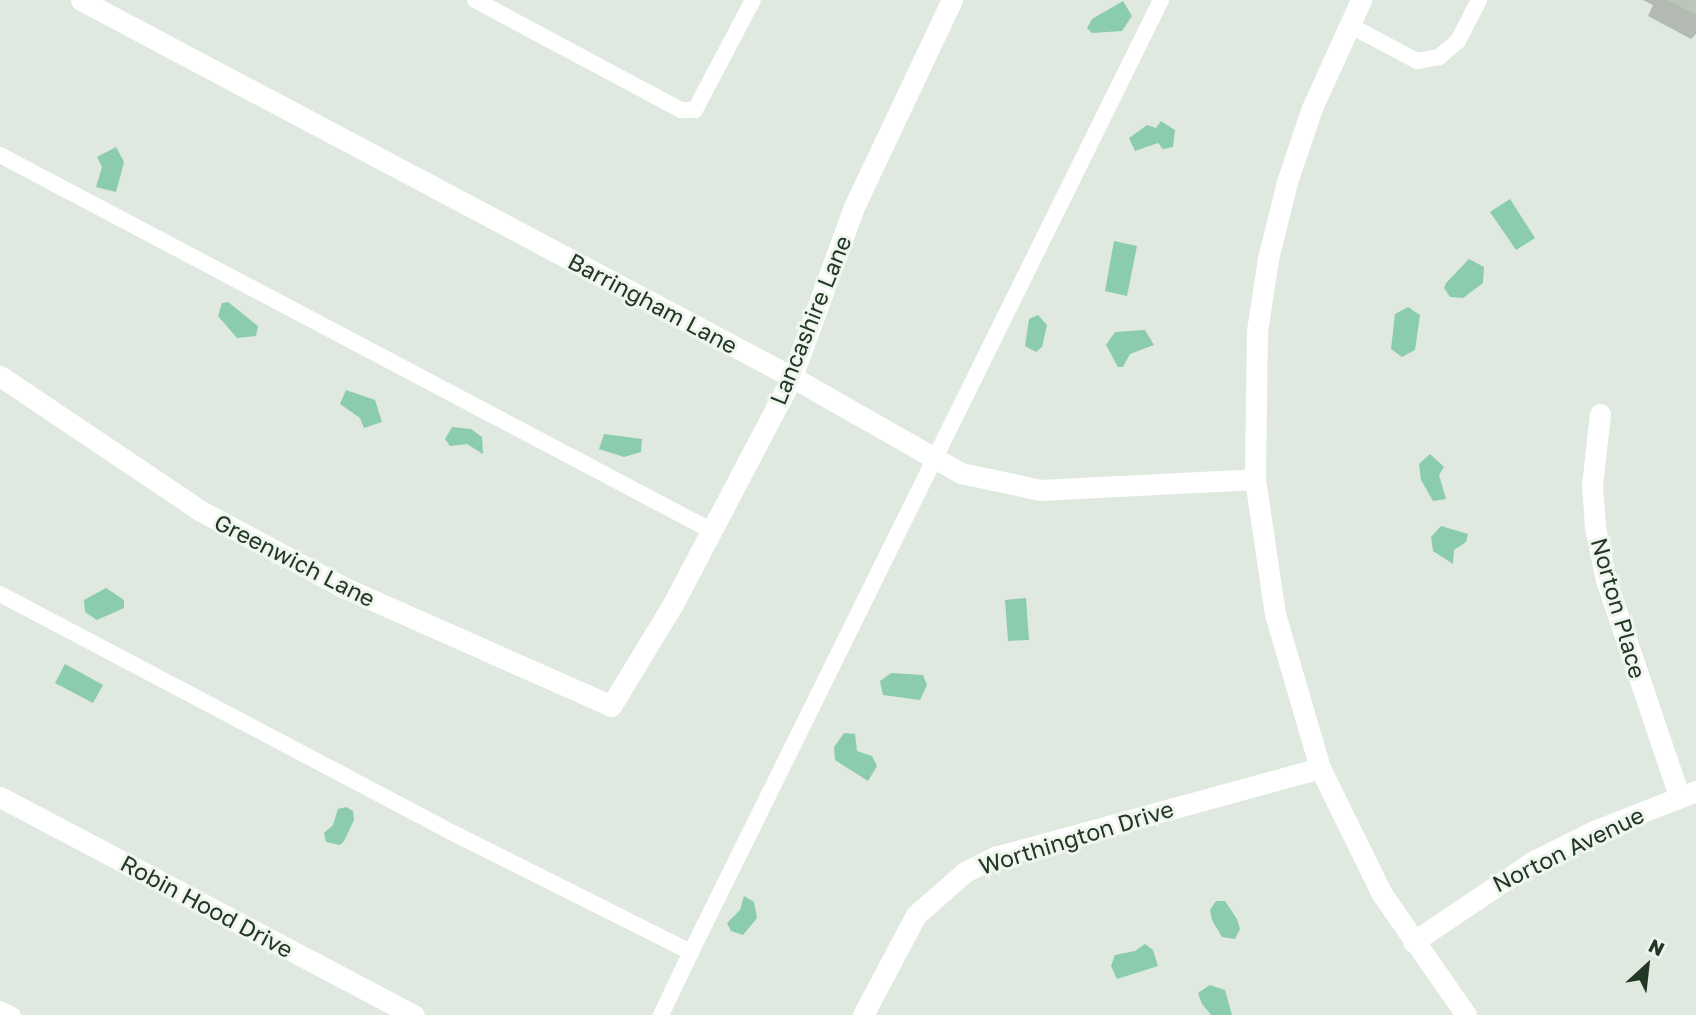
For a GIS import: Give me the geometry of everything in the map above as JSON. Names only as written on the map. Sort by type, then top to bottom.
[{"type":"street","name":"Barringham Lane","points":[[81,0],[792,377],[971,476],[1040,490],[1255,479]]},
{"type":"street","name":"Lancashire Lane","points":[[611,706],[712,531],[792,377],[853,209],[952,0]]},
{"type":"street","points":[[1361,0],[1312,108],[1287,182],[1268,260],[1255,366],[1255,479],[1275,614],[1321,768],[1382,894],[1466,1015]]},
{"type":"street","name":"Greenwich Lane","points":[[0,376],[201,511],[343,587],[611,706]]},
{"type":"street","name":"Norton Place","points":[[1600,414],[1592,485],[1595,527],[1606,580],[1687,794]]},
{"type":"street","name":"Worthington Drive","points":[[863,1015],[916,915],[965,872],[1007,853],[1321,768]]},
{"type":"street","name":"Norton Avenue","points":[[1413,942],[1532,862],[1687,794]]},
{"type":"street","name":"Robin Hood Drive","points":[[0,797],[414,1015]]},
{"type":"lane","points":[[475,0],[681,110],[695,110],[753,0]]},
{"type":"lane","points":[[661,1015],[1161,0]]},
{"type":"lane","points":[[1349,25],[1417,61],[1439,57],[1458,41],[1479,0]]},
{"type":"lane","points":[[0,155],[712,531]]},
{"type":"lane","points":[[0,594],[457,835],[691,952]]},
{"type":"lane","points":[[0,1009],[12,1015]]},
{"type":"shaded area","points":[[1123,1],[1132,16],[1122,31],[1092,33],[1087,28],[1092,19]]},
{"type":"shaded area","points":[[1161,121],[1175,130],[1173,147],[1163,149],[1158,143],[1135,151],[1129,138],[1147,125],[1156,128]]},
{"type":"shaded area","points":[[116,147],[124,162],[116,192],[96,187],[102,167],[97,157]]},
{"type":"shaded area","points":[[1510,199],[1535,238],[1516,250],[1490,212]]},
{"type":"shaded area","points":[[1114,241],[1137,246],[1127,296],[1105,291]]},
{"type":"shaded area","points":[[1469,259],[1484,267],[1483,283],[1463,298],[1450,297],[1444,288],[1446,283]]},
{"type":"shaded area","points":[[228,302],[258,326],[256,336],[237,338],[218,316],[222,303]]},
{"type":"shaded area","points":[[1408,307],[1420,315],[1415,350],[1402,357],[1391,349],[1395,314]]},
{"type":"shaded area","points":[[1038,315],[1047,325],[1042,347],[1036,352],[1025,346],[1029,319]]},
{"type":"shaded area","points":[[1145,330],[1154,345],[1130,354],[1123,367],[1118,367],[1106,345],[1115,332]]},
{"type":"shaded area","points":[[346,390],[375,400],[382,422],[364,428],[360,418],[340,404]]},
{"type":"shaded area","points":[[452,427],[471,429],[482,437],[483,454],[467,444],[450,446],[445,439]]},
{"type":"shaded area","points":[[604,434],[642,439],[641,452],[624,457],[599,449]]},
{"type":"shaded area","points":[[1430,454],[1444,467],[1439,475],[1446,499],[1433,501],[1421,480],[1419,464]]},
{"type":"shaded area","points":[[1441,526],[1468,534],[1466,542],[1454,550],[1453,564],[1433,551],[1431,537]]},
{"type":"shaded area","points":[[106,588],[124,600],[124,608],[97,620],[85,612],[84,600]]},
{"type":"shaded area","points":[[1026,598],[1029,640],[1008,641],[1005,600]]},
{"type":"shaded area","points":[[65,664],[103,685],[93,703],[55,683]]},
{"type":"shaded area","points":[[891,673],[923,675],[927,685],[920,700],[883,695],[880,681]]},
{"type":"shaded area","points":[[844,733],[855,734],[857,751],[872,756],[877,766],[868,781],[835,760],[834,747]]},
{"type":"shaded area","points":[[346,807],[353,811],[354,820],[344,841],[340,845],[326,842],[324,833],[333,825],[338,809]]},
{"type":"shaded area","points":[[744,896],[754,902],[757,918],[743,935],[731,931],[727,923],[740,910]]},
{"type":"shaded area","points":[[1216,901],[1225,901],[1237,919],[1240,929],[1235,939],[1222,937],[1212,920],[1210,910]]},
{"type":"shaded area","points":[[1145,944],[1153,950],[1158,966],[1117,979],[1111,966],[1115,955],[1135,951]]},
{"type":"shaded area","points":[[1210,985],[1225,990],[1232,1015],[1211,1015],[1202,1004],[1198,993]]},
{"type":"building","points":[[1667,0],[1696,0],[1696,15]]}]
